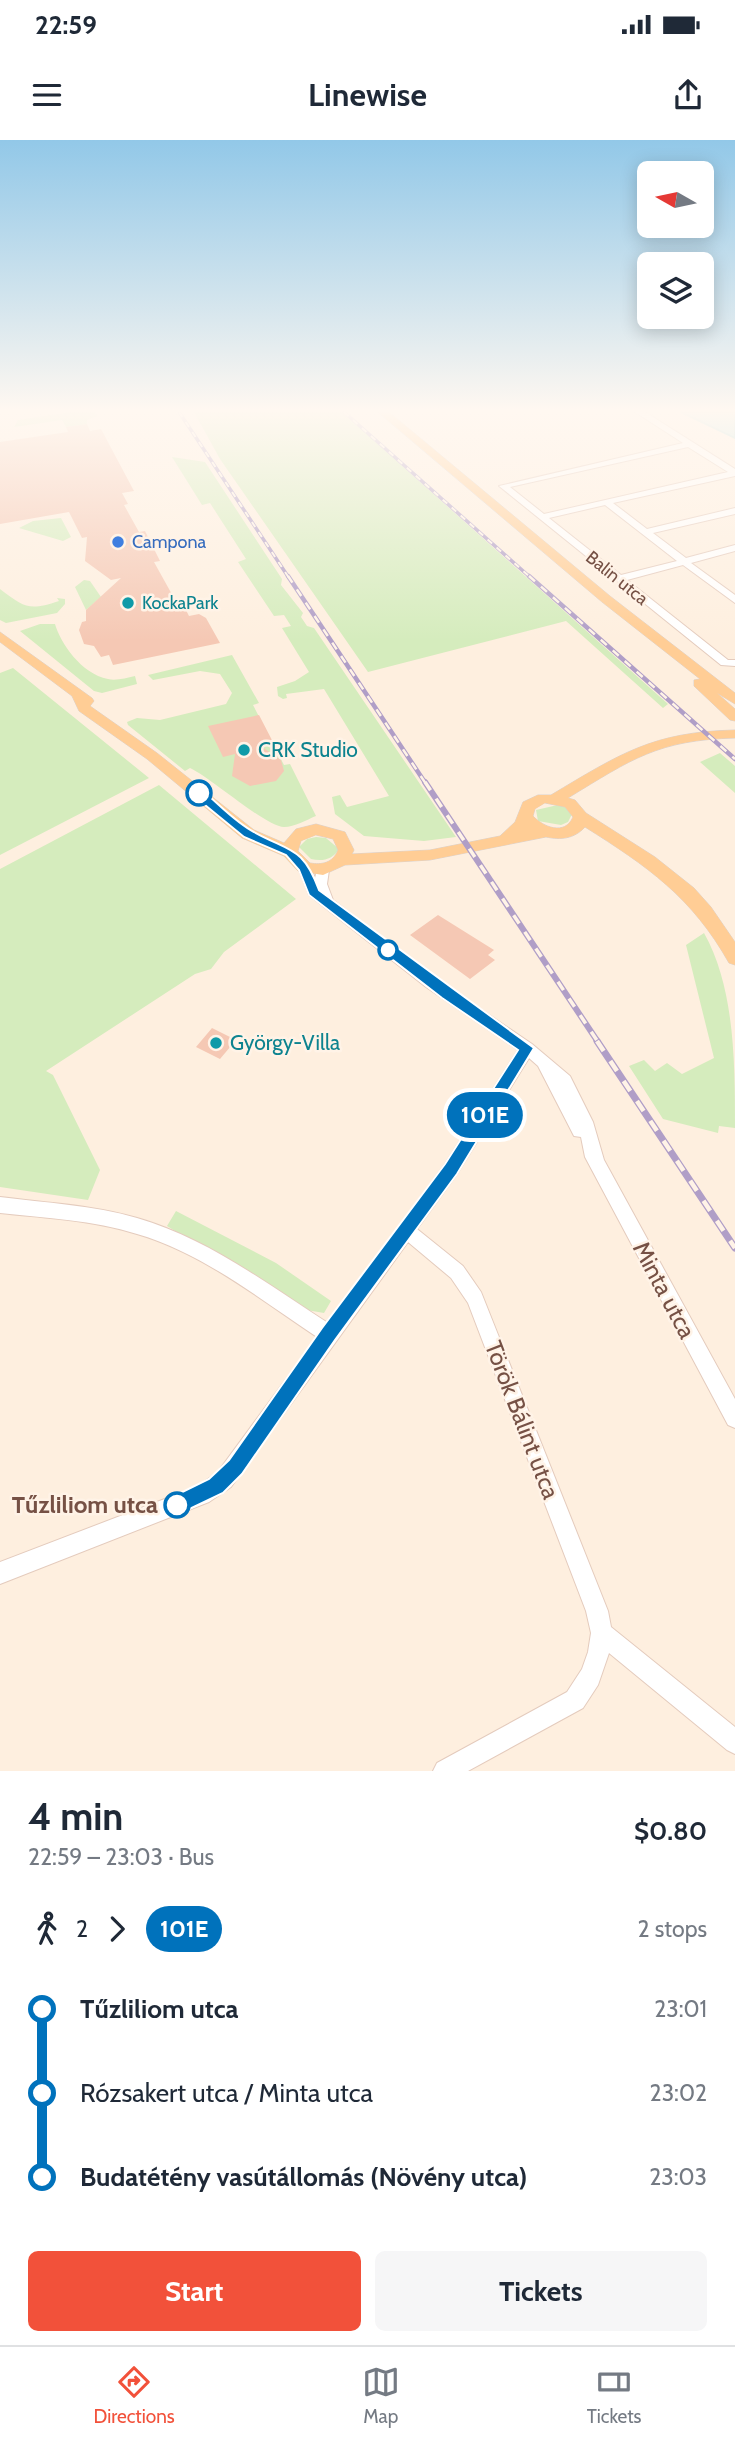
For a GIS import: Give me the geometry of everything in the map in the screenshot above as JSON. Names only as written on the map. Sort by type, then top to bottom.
[{"type":"main road","points":[[474,488],[606,599],[727,693],[735,717]]},
{"type":"main road","points":[[0,636],[78,697],[83,708],[152,756],[261,842],[292,846]]},
{"type":"main road","points":[[505,838],[526,818],[526,812],[532,803],[556,798],[639,748],[664,740],[695,735],[735,734]]},
{"type":"main road","points":[[695,735],[735,740]]},
{"type":"main road","points":[[570,831],[576,827],[578,793],[587,780]]},
{"type":"main road","points":[[556,798],[653,861],[689,891],[718,926],[735,958]]},
{"type":"main road","points":[[526,818],[544,832]]},
{"type":"main road","points":[[292,846],[309,830],[324,830],[339,836],[344,852]]},
{"type":"main road","points":[[292,846],[296,862],[304,867],[323,870],[344,852],[413,855],[461,850],[505,838],[544,832],[570,831],[626,845]]},
{"type":"street","name":"Balin utca","points":[[506,488],[725,663],[735,663]]},
{"type":"street","points":[[543,517],[671,488]]},
{"type":"street","points":[[607,503],[684,562],[730,592],[735,600]]},
{"type":"street","points":[[646,533],[735,511]]},
{"type":"street","points":[[619,579],[735,548]]},
{"type":"street","name":"Minta utca","points":[[304,867],[314,892],[439,988],[542,1061],[735,1418]]},
{"type":"street","points":[[323,870],[320,884],[332,906]]},
{"type":"street","points":[[0,1573],[202,1495],[236,1467],[328,1334],[459,1158],[527,1048]]},
{"type":"street","points":[[0,1205],[121,1222],[153,1231],[192,1250],[328,1334]]},
{"type":"street","name":"Török Bálint utca","points":[[406,1230],[457,1272],[475,1298],[597,1611],[602,1633],[598,1661],[589,1684],[575,1700],[446,1771]]},
{"type":"street","points":[[602,1633],[735,1742]]},
{"type":"green space","points":[[191,488],[222,488],[282,579],[281,585],[303,613],[301,617],[307,626],[314,628],[456,837],[424,841],[364,836],[335,814],[332,797],[340,795],[347,807],[389,796],[324,689],[286,694],[287,698],[283,699],[278,696],[277,687],[295,681],[309,672],[282,628],[291,626],[284,615],[274,616],[238,562],[246,559],[210,503],[202,505]]},
{"type":"green space","points":[[240,488],[427,488],[668,704],[663,708],[566,621],[368,672]]},
{"type":"green space","points":[[61,518],[71,537],[63,541],[19,528],[33,521]]},
{"type":"green space","points":[[84,580],[90,581],[101,597],[86,610],[75,587]]},
{"type":"green space","points":[[0,589],[28,606],[49,604],[59,601],[57,598],[65,599],[65,604],[57,613],[6,623],[0,620]]},
{"type":"green space","points":[[40,624],[55,624],[67,648],[89,671],[111,680],[135,676],[137,684],[102,693],[94,691],[20,631]]},
{"type":"green space","points":[[232,655],[259,703],[253,705],[284,765],[290,764],[316,816],[292,826],[276,825],[190,768],[185,771],[128,725],[127,722],[137,718],[160,720],[226,704],[232,693],[220,674],[200,671],[153,680],[148,675]]},
{"type":"green space","points":[[13,668],[149,778],[0,855],[0,673]]},
{"type":"green space","points":[[720,753],[735,766],[735,793],[700,762]]},
{"type":"green space","points":[[159,785],[296,899],[224,952],[211,969],[195,974],[46,1071],[53,1075],[100,1170],[88,1200],[0,1187],[0,869]]},
{"type":"green space","points":[[562,804],[572,814],[568,822],[561,825],[538,821],[536,810]]},
{"type":"green space","points":[[326,838],[339,849],[327,859],[311,859],[299,847],[307,839]]},
{"type":"green space","points":[[704,933],[722,978],[731,1027],[735,1078],[735,1128],[719,1126],[718,1133],[663,1119],[629,1066],[644,1060],[655,1071],[667,1063],[682,1074],[714,1058],[686,945]]},
{"type":"green space","points":[[176,1211],[276,1263],[331,1301],[324,1313],[301,1309],[167,1226]]},
{"type":"building","name":"Campona","points":[[0,488],[132,488],[134,491],[122,493],[128,504],[124,505],[139,532],[145,531],[160,561],[154,562],[179,607],[184,606],[189,616],[199,614],[206,618],[220,643],[113,665],[109,655],[101,657],[94,646],[84,644],[79,630],[82,622],[86,621],[86,610],[121,578],[111,580],[85,561],[87,537],[82,538],[69,512],[0,524]]},
{"type":"building","name":"CRK Studio","points":[[259,715],[274,744],[262,747],[281,760],[284,771],[276,781],[250,786],[232,776],[235,754],[223,757],[208,726]]},
{"type":"building","points":[[438,915],[494,950],[488,955],[495,960],[470,979],[410,935]]},
{"type":"building","name":"György-Villa","points":[[212,1028],[236,1040],[220,1059],[196,1047]]},
{"type":"railway","points":[[229,488],[289,578]]},
{"type":"railway","points":[[430,488],[531,578]]},
{"type":"railway","points":[[288,576],[426,784]]},
{"type":"railway","points":[[529,576],[735,759]]},
{"type":"railway","points":[[425,782],[598,1042]]},
{"type":"railway","points":[[597,1041],[735,1248]]},
{"type":"bus line","name":"101E","points":[[177,1505],[216,1486],[236,1467],[328,1334],[451,1169],[527,1048],[447,994],[314,892],[304,867],[296,862],[290,852],[267,845],[248,834],[199,793]]},
{"type":"place","name":"Campona","points":[[118,542]]},
{"type":"place","name":"KockaPark","points":[[128,603]]},
{"type":"place","name":"CRK Studio","points":[[244,750]]},
{"type":"place","name":"György-Villa","points":[[216,1043]]},
{"type":"place","name":"Tűzliliom utca","points":[[177,1505]]}]
